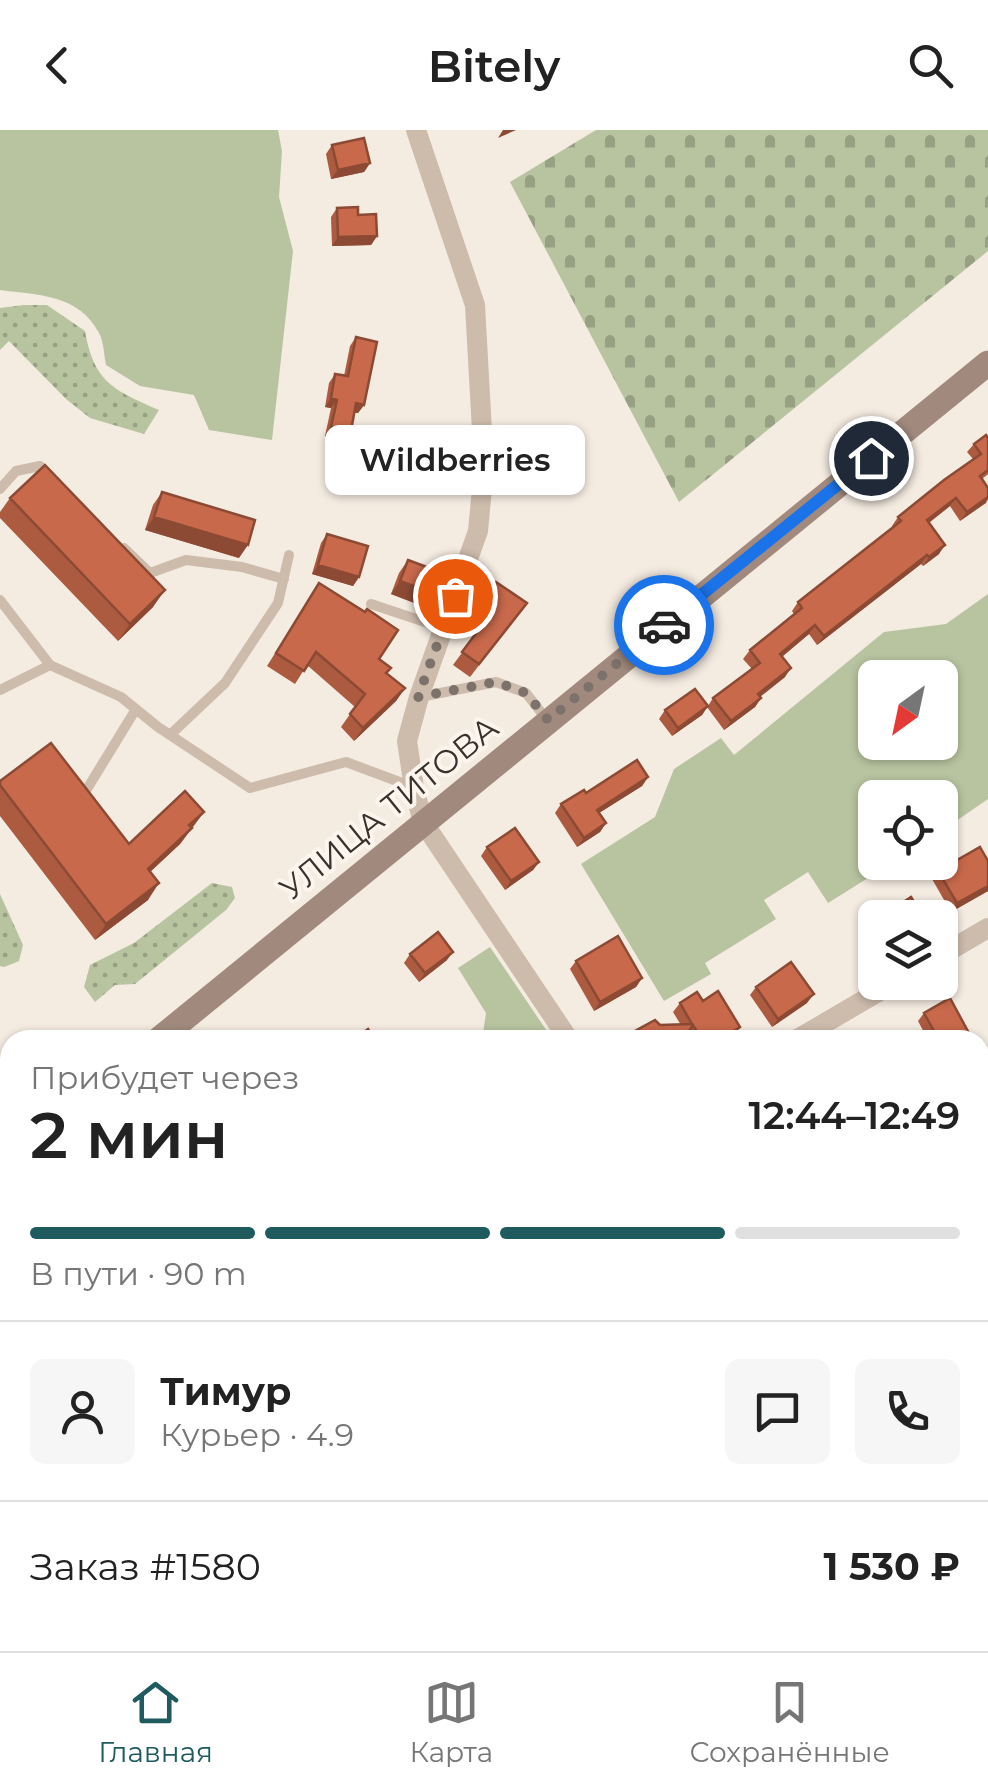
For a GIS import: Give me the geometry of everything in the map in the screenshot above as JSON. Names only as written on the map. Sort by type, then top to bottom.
[{"type":"main road","name":"УЛИЦА ТИТОВА","points":[[170,1030],[988,363]]},
{"type":"street","points":[[416,130],[476,304],[484,468],[478,531],[418,697],[408,740],[414,788],[423,822],[561,1030]]},
{"type":"street","points":[[958,946],[988,928]]},
{"type":"street","points":[[813,1030],[864,1000]]},
{"type":"lane","points":[[0,489],[16,471],[40,466],[54,479]]},
{"type":"lane","points":[[108,533],[150,573],[186,560],[242,566],[284,578]]},
{"type":"lane","points":[[170,735],[225,683],[278,603],[289,555]]},
{"type":"lane","points":[[0,600],[50,664],[121,697],[250,788],[346,762],[414,788]]},
{"type":"lane","points":[[371,604],[443,628]]},
{"type":"lane","points":[[0,690],[50,664]]},
{"type":"lane","points":[[418,697],[496,682],[526,693],[548,720]]},
{"type":"lane","points":[[87,789],[136,710]]},
{"type":"green space","points":[[0,130],[278,130],[282,151],[279,197],[293,251],[272,440],[209,430],[194,395],[140,386],[106,365],[99,333],[80,311],[56,299],[0,290]]},
{"type":"green space","points":[[596,130],[988,130],[988,251],[679,502],[510,182]]},
{"type":"green space","points":[[47,305],[85,331],[101,374],[118,390],[159,410],[144,434],[90,418],[9,341],[0,350],[0,308]]},
{"type":"green space","points":[[988,594],[988,799],[958,820],[958,780],[858,780],[858,880],[865,880],[828,903],[808,872],[764,900],[776,919],[705,963],[711,974],[664,1001],[581,864],[655,817],[674,769],[721,738],[734,755],[884,632],[946,624]]},
{"type":"green space","points":[[212,883],[232,887],[235,898],[226,910],[135,984],[115,985],[95,1002],[84,987],[90,965],[134,943]]},
{"type":"green space","points":[[0,894],[23,945],[19,961],[4,967],[0,966]]},
{"type":"green space","points":[[490,947],[546,1030],[483,1030],[486,1013],[458,968]]},
{"type":"building","points":[[364,138],[370,163],[338,170],[332,145]]},
{"type":"building","points":[[358,207],[358,215],[376,214],[377,236],[338,237],[337,208]]},
{"type":"building","points":[[356,337],[377,342],[364,405],[356,403],[351,431],[331,427],[337,400],[331,398],[335,374],[348,376]]},
{"type":"building","points":[[986,435],[988,470],[980,476],[988,488],[988,497],[967,512],[956,498],[927,520],[945,545],[824,636],[815,625],[780,654],[791,668],[731,721],[713,698],[760,663],[750,650],[802,608],[798,602],[901,521],[898,517],[981,454],[974,444]]},
{"type":"building","points":[[45,465],[165,590],[130,624],[10,498]]},
{"type":"building","points":[[162,492],[255,520],[248,545],[154,517]]},
{"type":"building","points":[[327,534],[368,546],[359,577],[318,565]]},
{"type":"building","points":[[408,560],[435,570],[427,591],[400,581]]},
{"type":"building","points":[[496,582],[527,603],[479,664],[462,652],[492,612],[481,604]]},
{"type":"building","points":[[319,583],[398,630],[379,659],[391,668],[386,673],[405,688],[363,728],[350,714],[365,694],[316,652],[304,671],[276,653]]},
{"type":"building","points":[[695,689],[708,706],[678,728],[665,710]]},
{"type":"building","points":[[51,743],[129,844],[185,791],[204,812],[148,869],[159,883],[106,924],[0,785],[0,781]]},
{"type":"building","points":[[637,760],[648,777],[597,810],[606,823],[584,838],[561,804],[584,790],[586,793]]},
{"type":"building","points":[[515,828],[539,862],[511,881],[487,847]]},
{"type":"building","points":[[980,847],[988,861],[988,886],[958,902],[943,880],[958,880],[958,860]]},
{"type":"building","points":[[438,932],[453,952],[425,973],[410,954]]},
{"type":"building","points":[[618,936],[642,978],[600,1002],[576,961]]},
{"type":"building","points":[[791,962],[814,994],[778,1019],[756,987]]},
{"type":"building","points":[[718,991],[740,1027],[696,1030],[693,1025],[690,1030],[637,1030],[655,1020],[660,1025],[692,1024],[680,1003],[697,992],[703,1001]]},
{"type":"building","points":[[951,1000],[967,1030],[933,1030],[924,1013]]},
{"type":"way so far","points":[[455,596],[418,697],[496,682],[526,693],[548,720],[664,625]]},
{"type":"place","name":"Wildberries","points":[[455,596]]},
{"type":"route","points":[[664,625],[871,458]]}]
